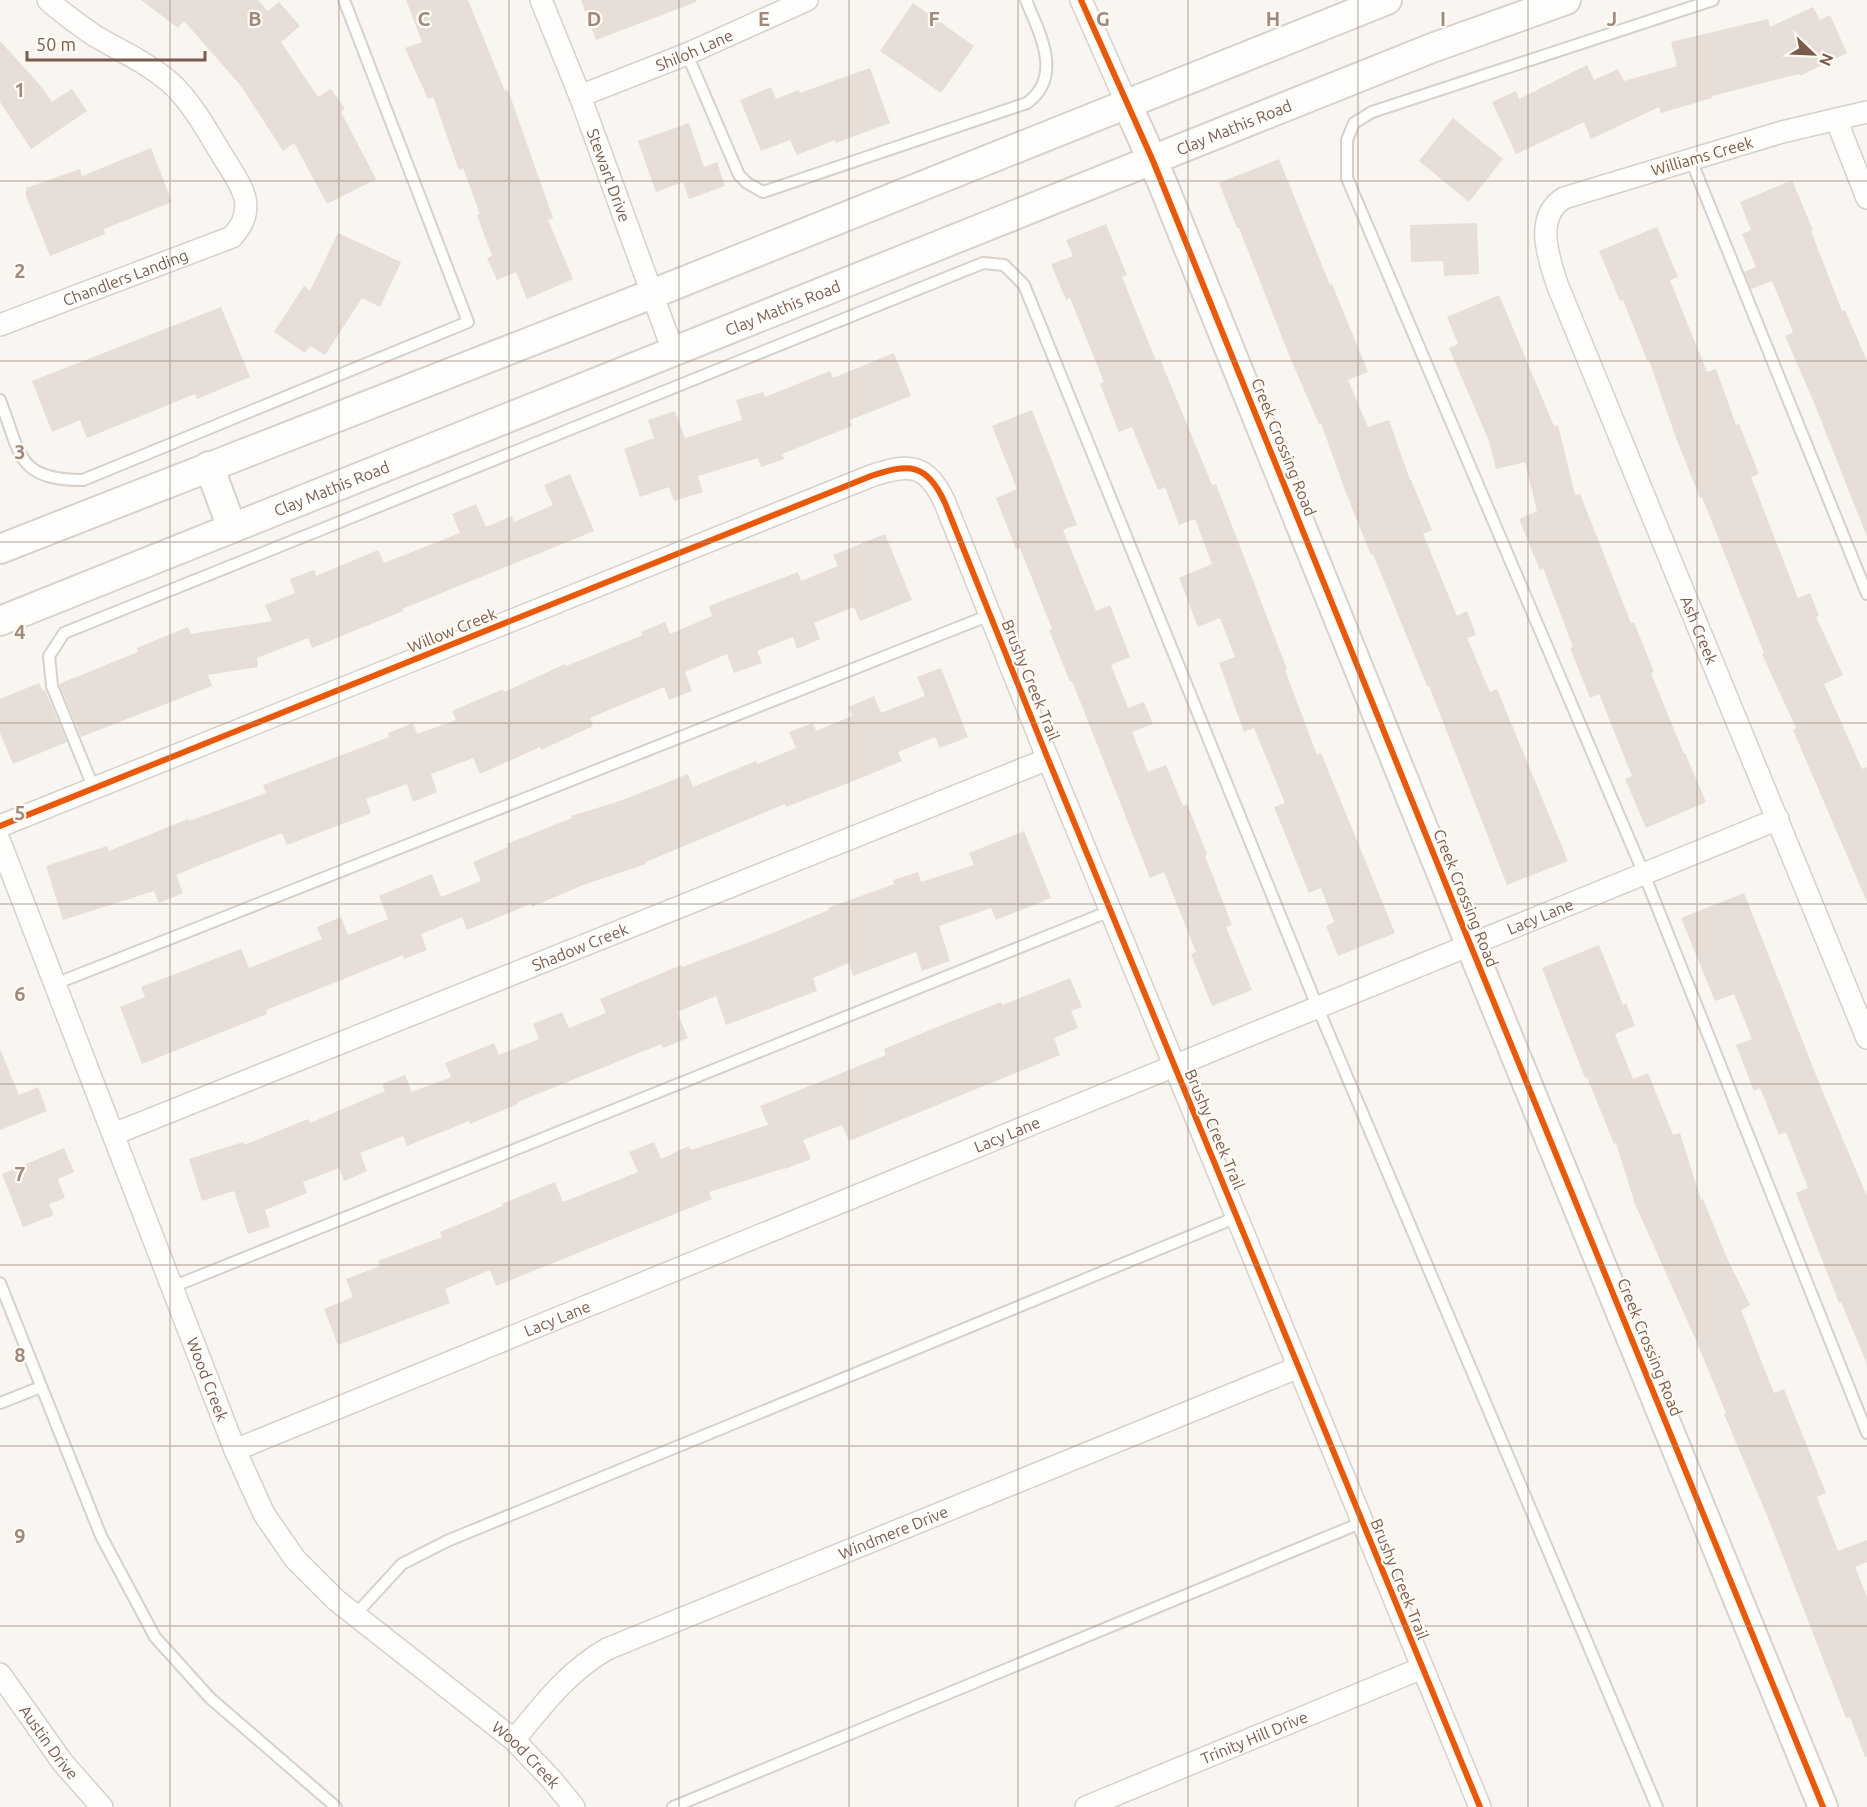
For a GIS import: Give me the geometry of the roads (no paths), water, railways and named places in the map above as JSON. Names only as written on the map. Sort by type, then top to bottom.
[{"type":"main road","name":"Clay Mathis Road","points":[[0,621],[1432,48],[1566,0]]},
{"type":"main road","points":[[0,549],[652,294],[1126,104],[1370,3]]},
{"type":"main road","name":"Creek Crossing Road","points":[[1126,104],[1153,161],[1823,1807]]},
{"type":"main road","points":[[209,466],[232,528]]},
{"type":"street","name":"Chandlers Landing","points":[[0,325],[232,237],[243,221],[247,202],[238,180],[194,109],[175,87],[123,51],[95,35],[48,0]]},
{"type":"street","name":"Stewart Drive","points":[[540,0],[580,96],[673,351]]},
{"type":"street","name":"Shiloh Lane","points":[[580,96],[687,54],[807,0]]},
{"type":"street","name":"Creek Crossing Road","points":[[1081,0],[1126,104]]},
{"type":"street","name":"Williams Creek","points":[[1547,218],[1555,204],[1564,198],[1782,132],[1867,112]]},
{"type":"street","points":[[1836,119],[1867,198]]},
{"type":"street","name":"Ash Creek","points":[[1547,218],[1548,256],[1557,284],[1867,1038]]},
{"type":"street","name":"Willow Creek","points":[[0,826],[871,476],[891,469],[907,467],[916,470]]},
{"type":"street","name":"Brushy Creek Trail","points":[[916,470],[931,477],[938,488],[1173,1065],[1480,1807]]},
{"type":"street","name":"Shadow Creek","points":[[114,1134],[1048,759]]},
{"type":"street","name":"Lacy Lane","points":[[235,1450],[1778,819]]},
{"type":"street","name":"Wood Creek","points":[[0,842],[235,1450],[264,1514],[295,1558],[336,1600],[514,1740],[574,1807]]},
{"type":"street","name":"Windmere Drive","points":[[514,1740],[568,1676],[607,1649],[1299,1367]]},
{"type":"street","name":"Trinity Hill Drive","points":[[1086,1807],[1422,1668]]},
{"type":"street","name":"Austin Drive","points":[[0,1674],[63,1763],[102,1807]]},
{"type":"lane","points":[[0,400],[25,464],[35,472],[47,477],[58,480],[83,480],[468,322],[344,0]]},
{"type":"lane","points":[[687,54],[740,175],[747,183],[763,192],[1012,109],[1032,99],[1037,95],[1046,78],[1047,66],[1043,43],[1026,0]]},
{"type":"lane","points":[[1713,0],[1372,112],[1354,123],[1347,140],[1347,178],[1644,874],[1867,1433]]},
{"type":"lane","points":[[1691,160],[1867,594]]},
{"type":"lane","points":[[94,789],[52,686],[49,656],[64,633],[983,263],[1004,265],[1024,285],[1317,1006],[1657,1807]]},
{"type":"lane","points":[[55,984],[990,615]]},
{"type":"lane","points":[[172,1287],[1110,911]]},
{"type":"lane","points":[[356,1615],[402,1564],[447,1541],[1237,1217]]},
{"type":"lane","points":[[0,1284],[100,1536],[155,1637],[210,1698],[336,1807]]},
{"type":"lane","points":[[0,1403],[41,1387]]},
{"type":"lane","points":[[673,1807],[1363,1522]]}]
